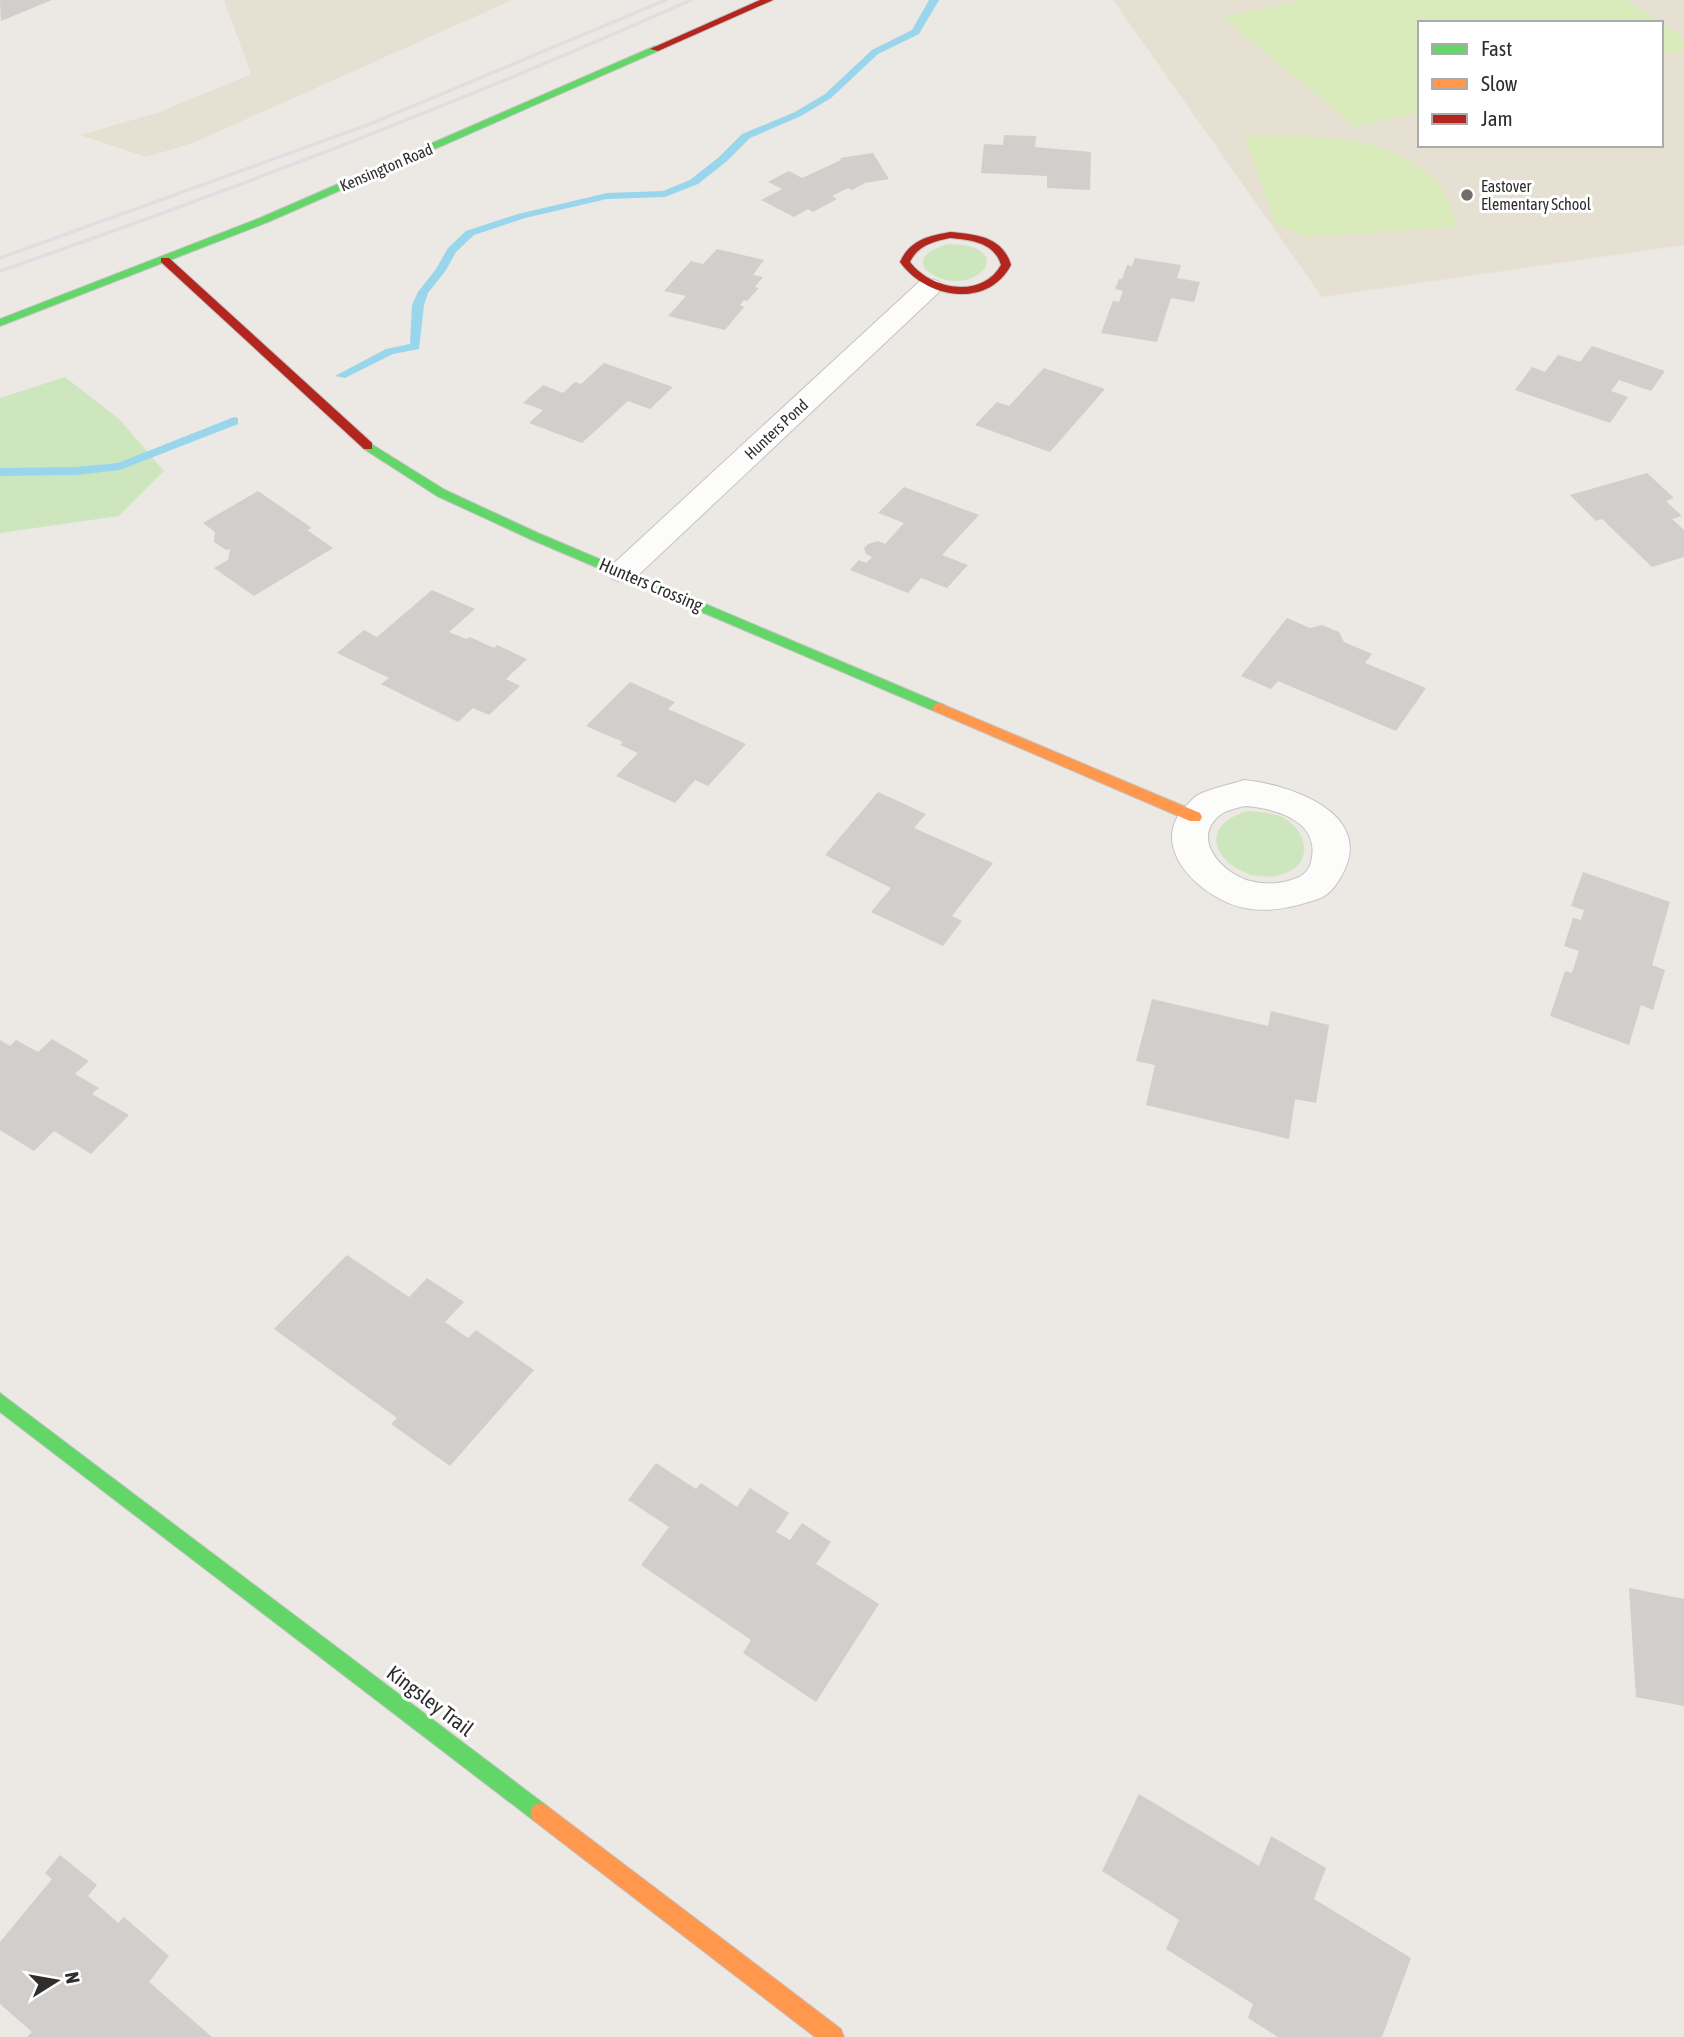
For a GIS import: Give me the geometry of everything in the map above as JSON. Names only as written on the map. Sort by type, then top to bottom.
[{"type":"street","name":"Kensington Road","points":[[0,323],[165,260],[674,43],[768,0]]},
{"type":"street","points":[[950,235],[974,237],[993,245],[1006,261],[1006,270],[1000,278],[976,289],[952,291],[929,286],[916,281],[904,264],[905,256],[911,247],[922,241],[950,235]]},
{"type":"street","name":"Hunters Crossing","points":[[165,260],[342,425],[377,453],[442,493],[1195,817]]},
{"type":"street","name":"Hunters Pond","points":[[623,572],[929,286]]},
{"type":"street","name":"Kingsley Trail","points":[[0,1401],[833,2037]]},
{"type":"shaded area","points":[[224,0],[512,0],[193,143],[146,157],[80,135],[160,112],[251,74]]},
{"type":"shaded area","name":"Eastover Elementary School","points":[[1113,0],[1684,0],[1684,245],[1322,297]]},
{"type":"green space","points":[[1304,0],[1626,0],[1658,21],[1418,21],[1418,112],[1356,127],[1222,17]]},
{"type":"green space","points":[[1663,24],[1684,38],[1684,50],[1663,55]]},
{"type":"green space","points":[[1244,135],[1350,140],[1400,155],[1422,169],[1441,187],[1458,227],[1305,237],[1275,223]]},
{"type":"green space","points":[[949,244],[971,247],[983,253],[987,261],[984,270],[963,281],[948,280],[932,274],[923,264],[924,259],[931,251]]},
{"type":"green space","points":[[65,377],[120,420],[164,471],[119,516],[0,533],[0,398]]},
{"type":"green space","points":[[1248,811],[1280,816],[1296,828],[1304,844],[1304,853],[1295,868],[1268,877],[1250,874],[1223,857],[1217,844],[1218,832],[1228,820]]},
{"type":"building","points":[[0,0],[52,0],[1,21]]},
{"type":"building","points":[[1004,135],[1036,136],[1035,147],[1091,152],[1090,190],[1047,188],[1047,176],[981,173],[984,144],[1003,145]]},
{"type":"building","points":[[873,153],[889,179],[865,183],[852,190],[848,188],[832,196],[837,199],[813,212],[808,209],[794,217],[761,200],[782,189],[768,182],[789,171],[802,178],[841,160],[840,158]]},
{"type":"building","points":[[717,249],[764,260],[753,275],[763,277],[755,287],[759,288],[747,301],[744,300],[740,305],[744,307],[725,330],[668,316],[686,296],[664,291],[691,261],[703,264]]},
{"type":"building","points":[[1135,258],[1181,265],[1177,278],[1200,282],[1194,302],[1171,298],[1157,342],[1101,333],[1113,301],[1119,302],[1123,291],[1115,289],[1119,279],[1122,279],[1127,265],[1132,266]]},
{"type":"building","points":[[1592,346],[1665,371],[1651,391],[1619,380],[1611,391],[1628,397],[1610,423],[1515,390],[1532,367],[1545,372],[1558,355],[1580,362]]},
{"type":"building","points":[[604,363],[673,387],[650,409],[628,401],[582,443],[529,423],[543,410],[523,403],[543,385],[563,393],[575,382],[581,384]]},
{"type":"building","points":[[1044,368],[1105,389],[1050,452],[975,425],[997,402],[1009,406]]},
{"type":"building","points":[[1647,473],[1674,498],[1666,501],[1682,516],[1672,519],[1684,530],[1684,557],[1652,567],[1602,519],[1596,521],[1570,495]]},
{"type":"building","points":[[904,487],[979,515],[942,555],[968,565],[947,588],[921,578],[908,593],[850,570],[859,560],[866,563],[872,557],[866,554],[864,548],[868,544],[878,541],[885,544],[904,523],[878,513]]},
{"type":"building","points":[[258,491],[312,528],[307,530],[333,548],[254,596],[214,568],[228,560],[230,549],[226,550],[214,542],[215,532],[203,523]]},
{"type":"building","points":[[432,590],[475,609],[449,632],[466,639],[470,637],[494,648],[497,645],[527,659],[506,679],[520,686],[489,715],[473,708],[458,722],[381,684],[389,678],[337,653],[364,630],[377,637]]},
{"type":"building","points":[[1287,618],[1310,628],[1322,625],[1339,632],[1344,642],[1372,654],[1365,663],[1426,688],[1396,731],[1278,681],[1271,689],[1241,676]]},
{"type":"building","points":[[630,682],[675,702],[668,709],[746,744],[708,786],[695,780],[675,803],[616,776],[638,753],[620,745],[623,742],[586,726]]},
{"type":"building","points":[[878,792],[926,814],[914,828],[993,863],[952,916],[962,921],[943,946],[871,912],[891,888],[825,855]]},
{"type":"building","points":[[1583,872],[1670,902],[1652,965],[1665,970],[1653,1010],[1641,1005],[1629,1045],[1550,1016],[1565,971],[1572,973],[1579,951],[1564,946],[1573,918],[1581,920],[1584,910],[1571,906]]},
{"type":"building","points":[[1152,999],[1268,1026],[1271,1011],[1329,1025],[1316,1103],[1295,1099],[1289,1139],[1146,1105],[1155,1065],[1136,1061]]},
{"type":"building","points":[[52,1039],[89,1061],[75,1074],[99,1088],[92,1094],[129,1115],[91,1154],[54,1131],[34,1151],[0,1130],[0,1040],[10,1046],[16,1040],[38,1052]]},
{"type":"building","points":[[347,1255],[409,1297],[427,1278],[464,1302],[445,1322],[468,1338],[476,1330],[534,1370],[450,1466],[391,1424],[397,1418],[274,1329]]},
{"type":"building","points":[[656,1463],[696,1489],[701,1483],[737,1507],[750,1488],[789,1513],[776,1532],[790,1540],[802,1523],[831,1542],[816,1564],[879,1604],[816,1702],[743,1653],[751,1640],[641,1565],[669,1527],[628,1500]]},
{"type":"building","points":[[1629,1588],[1684,1599],[1684,1706],[1636,1697]]},
{"type":"building","points":[[1139,1794],[1259,1866],[1271,1836],[1326,1868],[1314,1899],[1411,1958],[1382,2037],[1278,2037],[1248,2018],[1253,2004],[1166,1949],[1179,1920],[1102,1871]]},
{"type":"building","points":[[60,1855],[97,1885],[88,1896],[118,1923],[124,1917],[169,1956],[149,1982],[212,2037],[27,2037],[32,2032],[0,2004],[0,1942],[52,1879],[45,1873]]},
{"type":"waterway","points":[[341,376],[390,351],[415,347],[418,305],[423,292],[441,270],[452,250],[470,233],[522,216],[607,196],[665,194],[694,182],[746,136],[798,114],[828,96],[875,52],[916,32],[934,0]]},
{"type":"waterway","points":[[0,472],[76,471],[120,466],[234,421]]},
{"type":"railway","points":[[0,258],[370,124],[666,0]]},
{"type":"railway","points":[[0,271],[175,209],[435,109],[691,0]]},
{"type":"traffic: fast","points":[[0,323],[264,220],[655,49]]},
{"type":"traffic: fast","points":[[368,446],[441,493],[534,536],[939,708]]},
{"type":"traffic: fast","points":[[0,1401],[540,1813]]},
{"type":"traffic: slow","points":[[939,708],[1195,817]]},
{"type":"traffic: slow","points":[[540,1813],[833,2037]]},
{"type":"traffic: jam","points":[[655,49],[768,0]]},
{"type":"traffic: jam","points":[[950,235],[985,241],[999,250],[1006,265],[999,277],[988,285],[957,290],[926,282],[913,273],[905,262],[912,249],[923,242],[950,235]]},
{"type":"traffic: jam","points":[[165,260],[368,446]]},
{"type":"place","name":"Eastover Elementary School","points":[[1467,195]]}]
